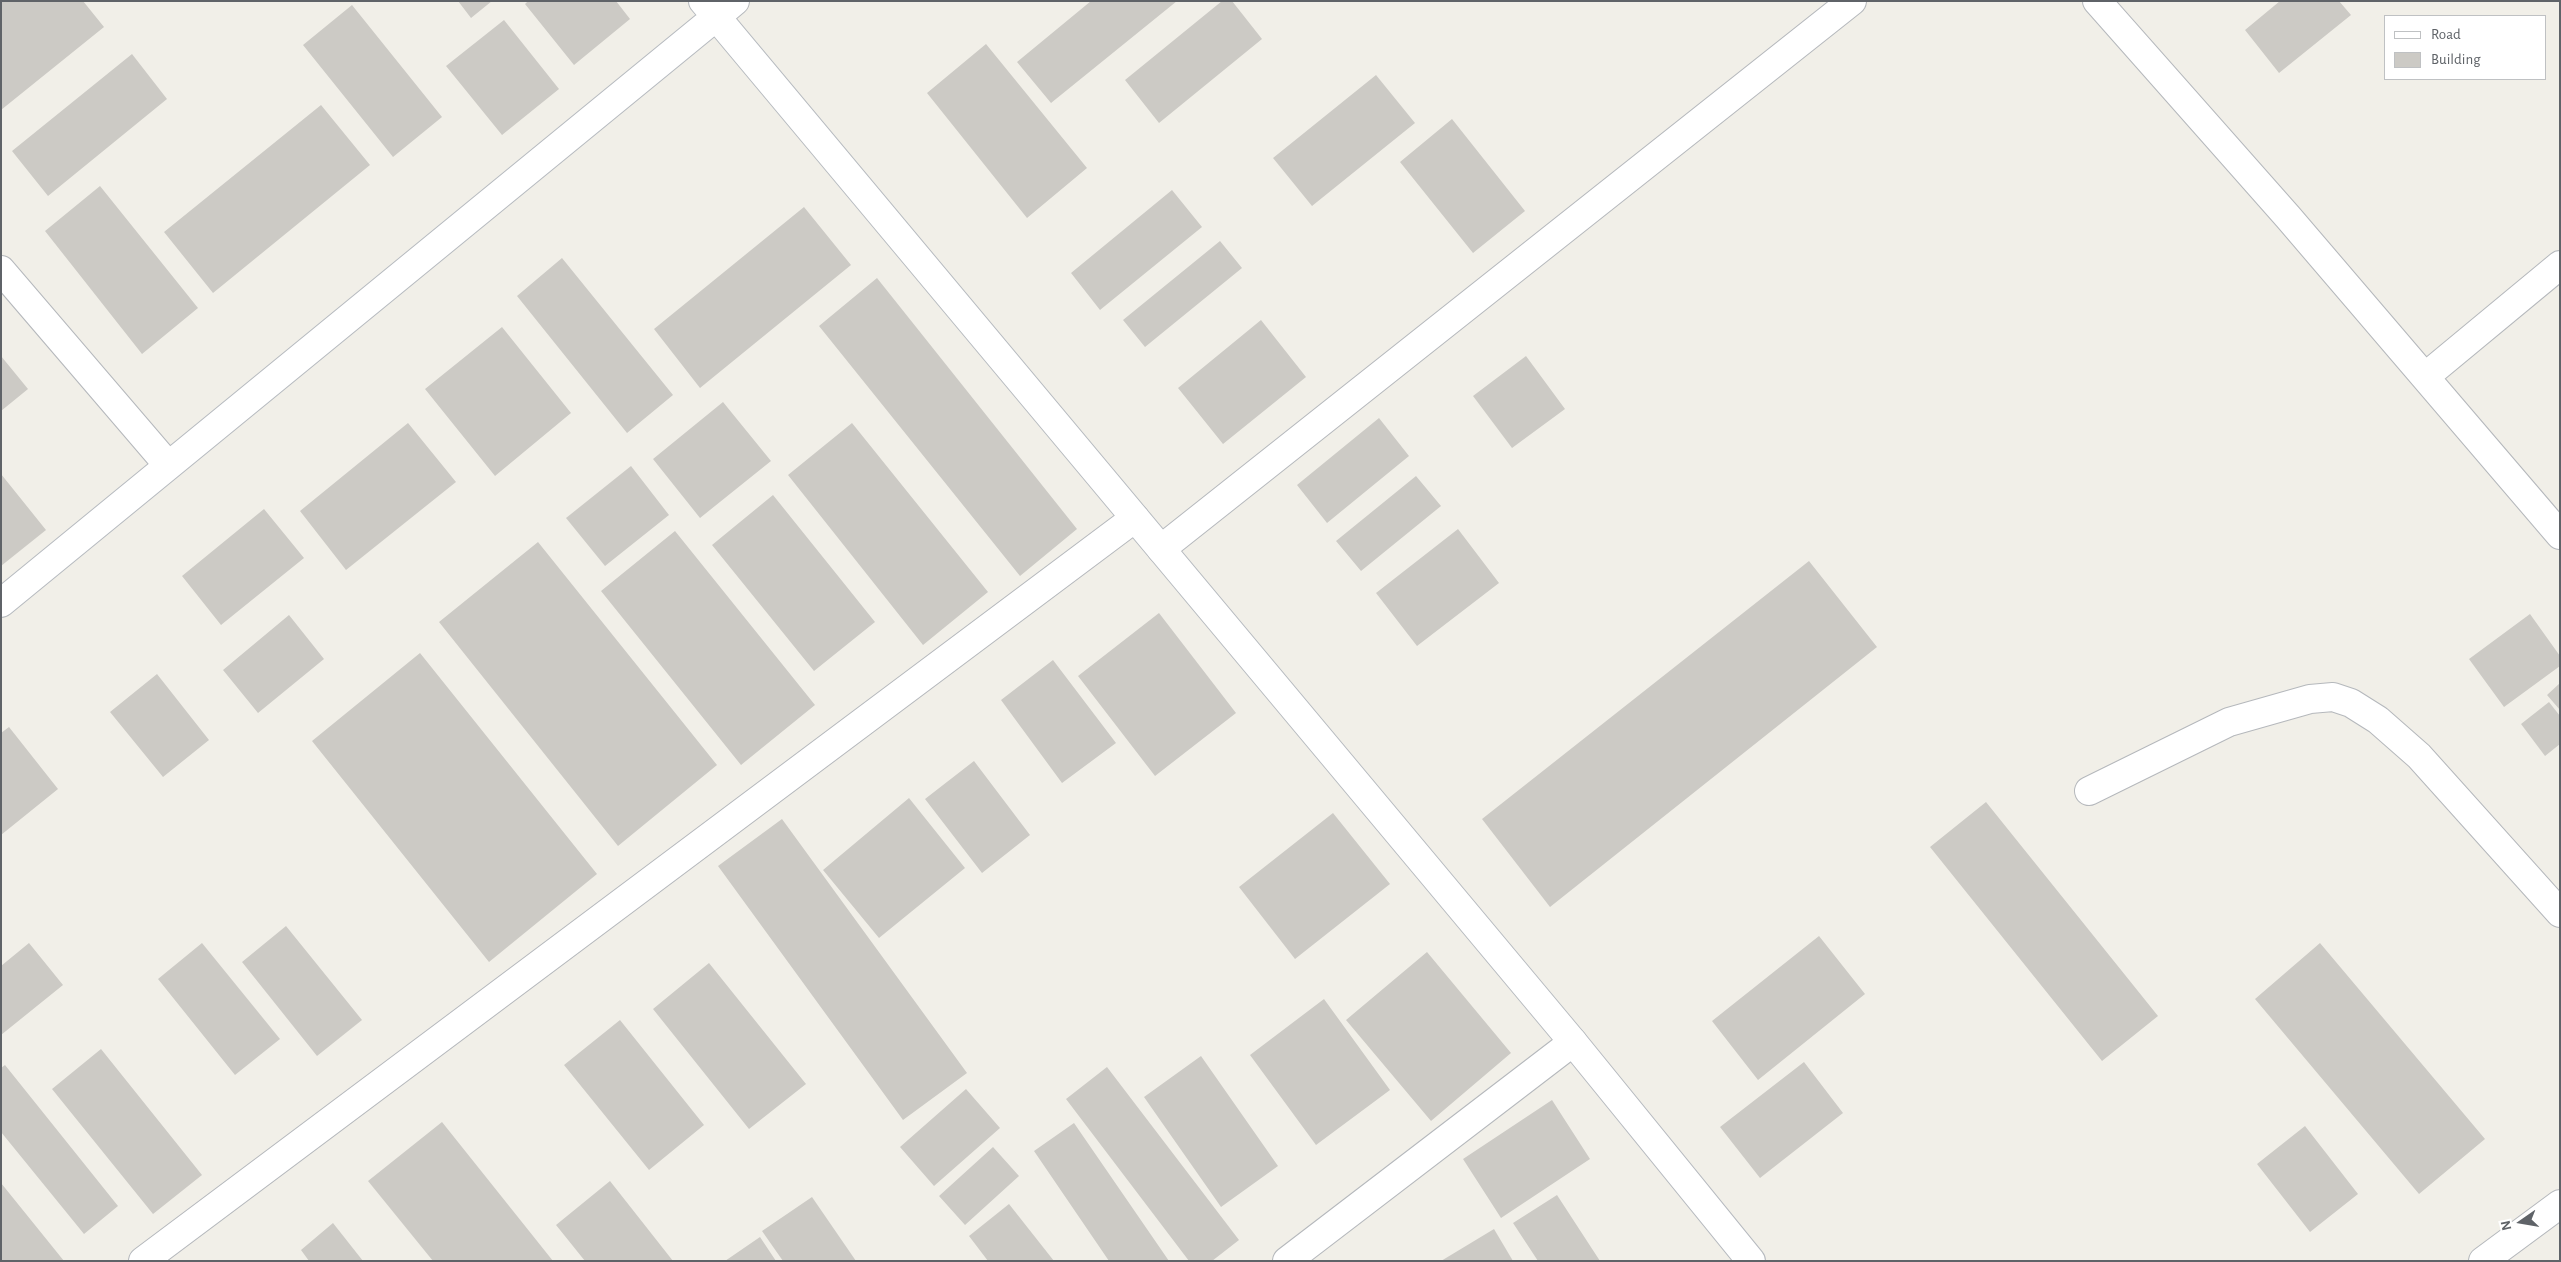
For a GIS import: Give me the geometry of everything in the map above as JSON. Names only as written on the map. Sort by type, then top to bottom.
[{"type":"street","points":[[1161,549],[1852,1]]},
{"type":"street","points":[[2097,1],[2426,376],[2560,535]]},
{"type":"street","points":[[1,603],[718,6],[1135,518],[1573,1042],[1751,1261]]},
{"type":"street","points":[[2426,376],[2560,265]]},
{"type":"street","points":[[1,270],[168,465]]},
{"type":"street","points":[[143,1261],[1135,518]]},
{"type":"street","points":[[2089,791],[2229,722],[2310,699],[2333,697],[2351,703],[2378,720],[2419,756],[2560,912]]},
{"type":"street","points":[[1288,1261],[1573,1042]]},
{"type":"street","points":[[2483,1261],[2560,1204]]},
{"type":"building","points":[[1,1],[83,1],[104,27],[1,110]]},
{"type":"building","points":[[458,1],[492,1],[471,18]]},
{"type":"building","points":[[528,1],[616,1],[630,19],[574,65],[525,4]]},
{"type":"building","points":[[1091,1],[1177,1],[1051,103],[1017,62]]},
{"type":"building","points":[[1222,1],[1232,1],[1262,39],[1159,123],[1125,80]]},
{"type":"building","points":[[2280,1],[2339,1],[2351,15],[2279,73],[2245,30]]},
{"type":"building","points":[[352,5],[442,117],[393,157],[303,45]]},
{"type":"building","points":[[504,20],[559,89],[502,135],[446,66]]},
{"type":"building","points":[[986,44],[1087,168],[1027,218],[927,93]]},
{"type":"building","points":[[132,54],[167,99],[48,196],[12,151]]},
{"type":"building","points":[[1376,75],[1415,123],[1312,206],[1273,158]]},
{"type":"building","points":[[321,105],[370,165],[213,293],[164,232]]},
{"type":"building","points":[[1452,119],[1525,211],[1473,253],[1400,162]]},
{"type":"building","points":[[100,186],[198,308],[142,354],[45,231]]},
{"type":"building","points":[[1172,190],[1202,227],[1100,310],[1071,273]]},
{"type":"building","points":[[804,207],[851,265],[700,388],[654,329]]},
{"type":"building","points":[[1220,241],[1242,268],[1145,347],[1123,320]]},
{"type":"building","points":[[562,258],[673,395],[627,433],[517,296]]},
{"type":"building","points":[[877,278],[1077,529],[1020,576],[819,326]]},
{"type":"building","points":[[1261,320],[1306,377],[1223,444],[1178,388]]},
{"type":"building","points":[[502,327],[571,413],[495,476],[425,389]]},
{"type":"building","points":[[1,356],[28,389],[1,411]]},
{"type":"building","points":[[1526,356],[1565,409],[1512,448],[1473,396]]},
{"type":"building","points":[[723,402],[771,461],[700,518],[653,459]]},
{"type":"building","points":[[1379,418],[1409,456],[1327,523],[1297,485]]},
{"type":"building","points":[[408,423],[456,482],[346,570],[300,511]]},
{"type":"building","points":[[852,423],[988,592],[923,645],[788,475]]},
{"type":"building","points":[[631,466],[669,515],[605,566],[566,518]]},
{"type":"building","points":[[1,474],[46,530],[1,566]]},
{"type":"building","points":[[1416,476],[1441,506],[1361,571],[1336,541]]},
{"type":"building","points":[[773,495],[875,622],[814,671],[712,545]]},
{"type":"building","points":[[264,509],[304,558],[221,625],[182,576]]},
{"type":"building","points":[[1458,529],[1499,583],[1417,646],[1376,593]]},
{"type":"building","points":[[675,531],[815,705],[741,765],[601,591]]},
{"type":"building","points":[[538,542],[717,765],[618,846],[439,622]]},
{"type":"building","points":[[1809,561],[1877,647],[1550,907],[1482,819]]},
{"type":"building","points":[[1159,613],[1236,713],[1155,776],[1078,676]]},
{"type":"building","points":[[2530,614],[2560,656],[2560,666],[2504,707],[2469,659]]},
{"type":"building","points":[[289,615],[324,659],[258,713],[223,670]]},
{"type":"building","points":[[420,653],[597,874],[489,962],[312,741]]},
{"type":"building","points":[[1053,660],[1116,743],[1062,783],[1001,700]]},
{"type":"building","points":[[157,674],[209,740],[163,777],[110,712]]},
{"type":"building","points":[[2560,683],[2560,710],[2547,695]]},
{"type":"building","points":[[2549,702],[2560,716],[2560,744],[2545,756],[2521,724]]},
{"type":"building","points":[[9,727],[58,789],[1,835],[1,733]]},
{"type":"building","points":[[974,761],[1030,835],[982,873],[925,799]]},
{"type":"building","points":[[909,798],[965,868],[879,938],[823,870]]},
{"type":"building","points":[[1986,802],[2158,1016],[2102,1061],[1930,847]]},
{"type":"building","points":[[1333,813],[1390,884],[1295,959],[1239,887]]},
{"type":"building","points":[[782,819],[967,1073],[903,1120],[718,866]]},
{"type":"building","points":[[286,926],[362,1020],[317,1056],[242,962]]},
{"type":"building","points":[[1819,936],[1865,994],[1758,1080],[1712,1021]]},
{"type":"building","points":[[29,943],[63,985],[1,1035],[1,966]]},
{"type":"building","points":[[202,943],[280,1039],[235,1075],[158,979]]},
{"type":"building","points":[[2320,943],[2485,1139],[2419,1194],[2255,999]]},
{"type":"building","points":[[1427,952],[1511,1053],[1431,1121],[1346,1020]]},
{"type":"building","points":[[709,963],[806,1084],[749,1129],[653,1009]]},
{"type":"building","points":[[1324,999],[1390,1090],[1316,1145],[1250,1055]]},
{"type":"building","points":[[620,1020],[704,1125],[649,1170],[564,1065]]},
{"type":"building","points":[[101,1049],[202,1175],[153,1214],[52,1089]]},
{"type":"building","points":[[1201,1056],[1278,1166],[1221,1207],[1144,1097]]},
{"type":"building","points":[[1804,1062],[1843,1113],[1760,1178],[1720,1127]]},
{"type":"building","points":[[5,1065],[118,1206],[84,1234],[1,1132],[1,1068]]},
{"type":"building","points":[[1107,1067],[1239,1240],[1212,1261],[1189,1261],[1066,1099]]},
{"type":"building","points":[[966,1089],[1000,1128],[934,1186],[900,1147]]},
{"type":"building","points":[[1552,1100],[1590,1159],[1501,1218],[1463,1159]]},
{"type":"building","points":[[442,1122],[553,1261],[433,1261],[368,1181]]},
{"type":"building","points":[[1074,1123],[1169,1261],[1109,1261],[1034,1151]]},
{"type":"building","points":[[2305,1126],[2358,1194],[2310,1232],[2257,1164]]},
{"type":"building","points":[[993,1147],[1019,1176],[965,1225],[939,1196]]},
{"type":"building","points":[[610,1181],[673,1261],[585,1261],[556,1225]]},
{"type":"building","points":[[1,1183],[64,1261],[1,1261]]},
{"type":"building","points":[[1557,1195],[1600,1261],[1538,1261],[1513,1223]]},
{"type":"building","points":[[812,1197],[856,1261],[783,1261],[762,1231]]},
{"type":"building","points":[[1009,1204],[1054,1261],[988,1261],[969,1236]]},
{"type":"building","points":[[333,1223],[363,1261],[309,1261],[301,1250]]},
{"type":"building","points":[[1494,1229],[1513,1261],[1441,1261]]},
{"type":"building","points":[[760,1237],[776,1261],[725,1261]]}]
